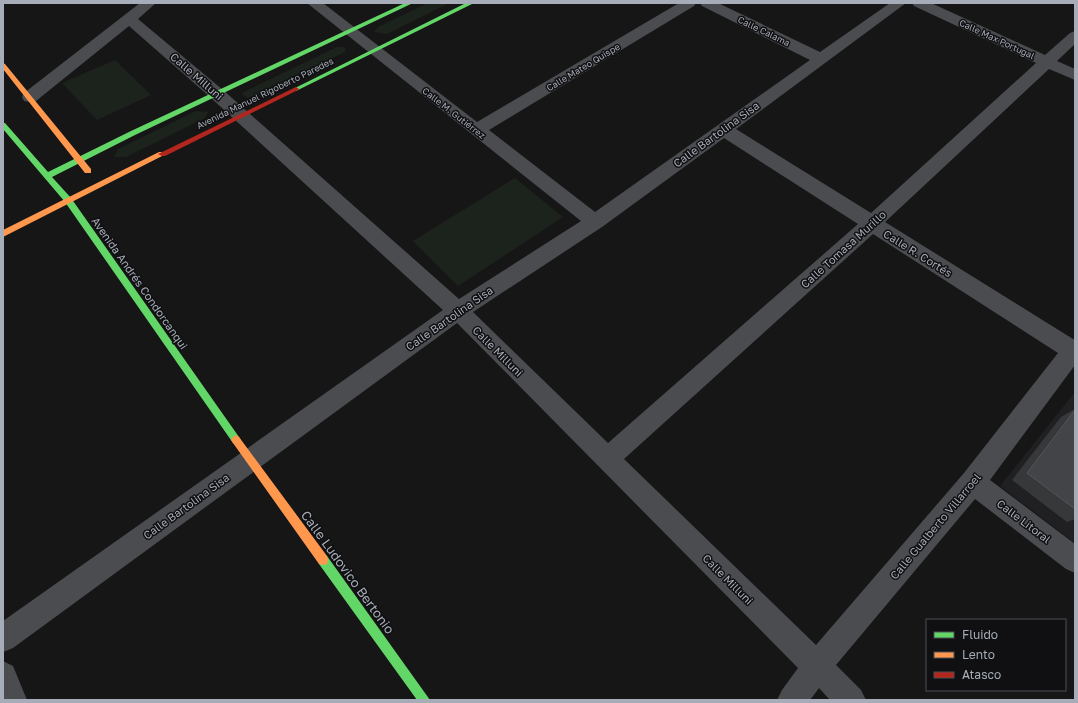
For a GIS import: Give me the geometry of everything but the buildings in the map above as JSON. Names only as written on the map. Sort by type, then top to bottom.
[{"type":"street","points":[[30,97],[150,3]]},
{"type":"street","name":"Calle M. Gutiérrez","points":[[314,3],[595,222]]},
{"type":"street","name":"Avenida Manuel Rigoberto Paredes","points":[[47,176],[410,3]]},
{"type":"street","name":"Avenida Manuel Rigoberto Paredes","points":[[3,234],[239,115],[376,51],[471,3]]},
{"type":"street","name":"Calle Mateo Quispe","points":[[476,130],[689,3]]},
{"type":"street","name":"Calle Calama","points":[[708,3],[820,59]]},
{"type":"street","name":"Calle Bartolina Sisa","points":[[3,638],[458,311],[595,222],[898,3]]},
{"type":"street","name":"Calle Max Portugal","points":[[919,3],[1075,75]]},
{"type":"street","name":"Calle Milluni","points":[[130,19],[217,94],[458,311],[851,700]]},
{"type":"street","name":"Calle Tomasa Murillo","points":[[607,459],[872,224],[1075,36]]},
{"type":"street","points":[[3,65],[80,160],[98,186]]},
{"type":"street","name":"Avenida Andrés Condorcanqui","points":[[3,124],[68,200],[250,460]]},
{"type":"street","name":"Calle R. Cortés","points":[[723,129],[1074,350]]},
{"type":"street","name":"Calle Gualberto Villarroel","points":[[792,700],[817,666],[973,482],[1074,350]]},
{"type":"street","name":"Calle Ludovico Bertonio","points":[[250,460],[424,700]]},
{"type":"street","name":"Calle Litoral","points":[[973,482],[1075,560]]},
{"type":"shaded area","points":[[428,3],[449,3],[387,34],[374,32],[378,27]]},
{"type":"shaded area","points":[[337,47],[344,47],[346,50],[343,53],[253,97],[248,98],[243,95],[243,93],[248,90]]},
{"type":"shaded area","points":[[115,60],[151,95],[97,120],[62,83]]},
{"type":"shaded area","points":[[196,111],[208,112],[205,118],[126,157],[114,157],[118,149]]},
{"type":"shaded area","points":[[515,178],[563,217],[458,286],[413,241]]},
{"type":"shaded area","points":[[1075,392],[1075,543],[1000,486]]},
{"type":"traffic: fast","points":[[47,176],[133,133],[410,3]]},
{"type":"traffic: fast","points":[[296,89],[471,3]]},
{"type":"traffic: fast","points":[[3,125],[68,200],[236,440]]},
{"type":"traffic: fast","points":[[323,560],[424,700]]},
{"type":"traffic: slow","points":[[3,65],[88,171]]},
{"type":"traffic: slow","points":[[3,234],[162,154]]},
{"type":"traffic: slow","points":[[236,440],[323,560]]},
{"type":"traffic: jam","points":[[162,154],[296,89]]}]
